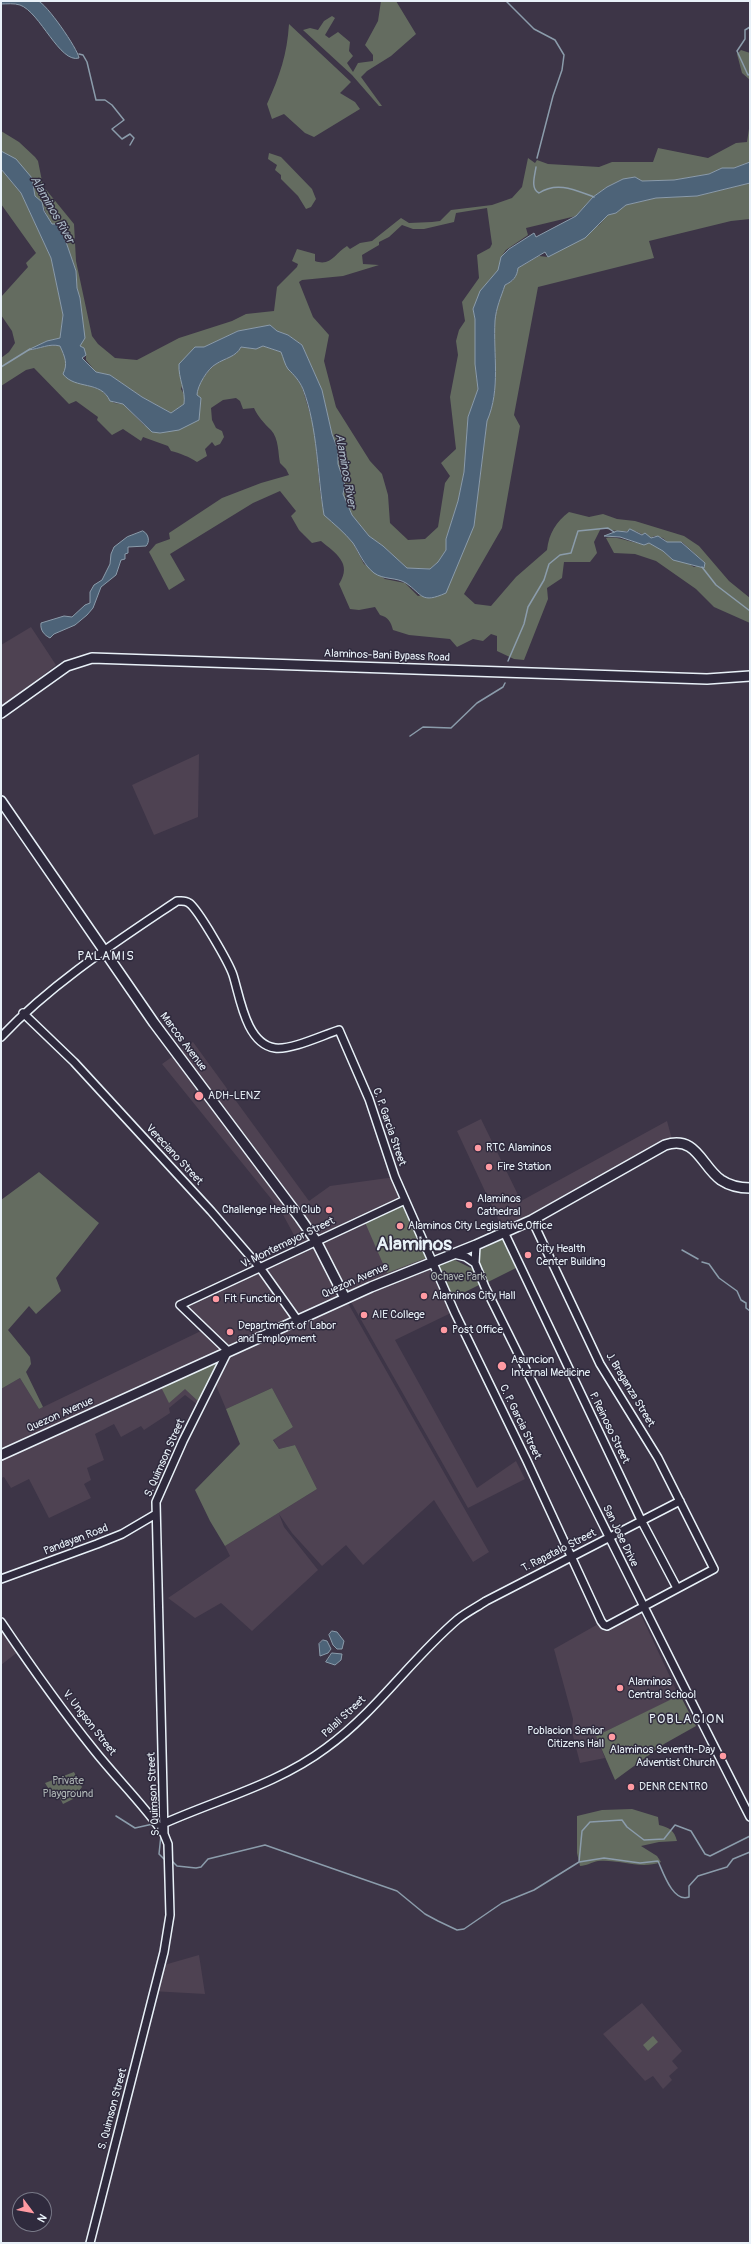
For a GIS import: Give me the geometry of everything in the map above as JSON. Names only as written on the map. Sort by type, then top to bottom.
[{"type":"main road","name":"Alaminos-Bani Bypass Road","points":[[1,713],[67,666],[92,658],[707,679],[750,676]]},
{"type":"main road","name":"Alaminos-Bani Bypass Road","points":[[1,720],[22,704],[32,692]]},
{"type":"main road","name":"Marcos Avenue","points":[[1,801],[154,1023],[244,1140],[316,1241],[345,1298]]},
{"type":"main road","name":"Quezon Avenue","points":[[1,1455],[228,1351],[298,1321],[345,1298],[476,1245],[532,1220],[665,1145],[673,1143],[693,1148],[721,1180],[735,1187],[750,1188]]},
{"type":"street","name":"C. P. Garcia Street","points":[[104,951],[177,901],[185,901],[193,906],[220,949],[233,975],[241,1009],[250,1027],[264,1043],[276,1048],[286,1048],[339,1030],[369,1098],[395,1177],[432,1262],[604,1625],[607,1626],[643,1606]]},
{"type":"street","points":[[1,1037],[23,1014],[104,951]]},
{"type":"street","name":"Vereciano Street","points":[[23,1014],[74,1062],[211,1211],[261,1269],[298,1321]]},
{"type":"street","name":"V. Montemayor Street","points":[[228,1351],[180,1305],[261,1269],[316,1241],[405,1200]]},
{"type":"street","name":"J. Braganza Street","points":[[532,1220],[600,1364],[658,1458],[714,1569],[677,1588]]},
{"type":"street","name":"P. Reinoso Street","points":[[504,1232],[641,1520],[677,1588]]},
{"type":"street","name":"San Jose Drive","points":[[476,1245],[475,1263],[485,1287],[560,1437],[608,1538],[750,1816]]},
{"type":"street","points":[[454,1254],[466,1257],[475,1263]]},
{"type":"street","name":"S. Quimson Street","points":[[90,2243],[164,1952],[170,1915],[168,1844],[164,1834],[165,1823],[156,1502],[228,1351]]},
{"type":"street","name":"T. Rapatalo Street","points":[[512,1588],[680,1501]]},
{"type":"street","name":"Pandayan Road","points":[[1,1579],[122,1534],[156,1514]]},
{"type":"street","name":"Palali Street","points":[[165,1823],[266,1783],[299,1766],[326,1748],[366,1713],[427,1648],[459,1618],[486,1600],[512,1588]]},
{"type":"street","points":[[643,1606],[677,1588]]},
{"type":"street","name":"V. Ungson Street","points":[[1,1622],[20,1651],[93,1749],[147,1810],[164,1834]]},
{"type":"shaded area","points":[[31,627],[56,665],[1,708],[1,645]]},
{"type":"shaded area","points":[[199,754],[198,817],[154,835],[132,785]]},
{"type":"shaded area","points":[[193,1042],[309,1201],[330,1186],[395,1177],[432,1262],[345,1298],[489,1552],[473,1562],[434,1500],[363,1565],[346,1545],[322,1566],[292,1533],[279,1514],[284,1527],[318,1570],[252,1631],[221,1603],[195,1618],[168,1598],[230,1556],[225,1546],[317,1489],[295,1445],[279,1449],[273,1439],[293,1427],[272,1388],[226,1409],[215,1383],[202,1408],[185,1395],[169,1408],[170,1413],[144,1430],[141,1426],[121,1437],[114,1424],[95,1434],[104,1460],[87,1468],[91,1480],[84,1484],[91,1498],[49,1518],[29,1479],[11,1488],[4,1477],[1,1478],[1,1389],[20,1378],[39,1409],[205,1329],[180,1305],[301,1248],[281,1211],[162,1064]]},
{"type":"shaded area","points":[[481,1119],[521,1201],[667,1121],[673,1143],[504,1232],[457,1131]]},
{"type":"shaded area","points":[[432,1266],[453,1312],[395,1340],[477,1488],[516,1461],[525,1479],[468,1508],[351,1302]]},
{"type":"shaded area","name":"Alaminos Central School","points":[[640,1613],[679,1696],[596,1736],[605,1758],[580,1763],[572,1732],[573,1719],[554,1649],[600,1623],[604,1631]]},
{"type":"shaded area","points":[[1,1625],[19,1651],[1,1665]]},
{"type":"shaded area","points":[[199,1955],[205,1994],[151,1991],[157,1967]]},
{"type":"shaded area","points":[[642,2003],[682,2051],[672,2061],[678,2068],[669,2076],[672,2080],[663,2089],[653,2076],[645,2081],[603,2034]]},
{"type":"green space","points":[[381,1],[396,1],[416,34],[391,56],[367,71],[361,77],[382,106],[379,106],[352,75],[303,30],[310,28],[318,30],[324,21],[332,16],[335,18],[325,35],[329,38],[338,32],[350,42],[349,51],[353,56],[347,63],[353,72],[358,63],[373,61],[373,55],[365,45],[378,21]]},
{"type":"green space","points":[[289,24],[351,82],[340,93],[355,102],[360,109],[314,137],[305,133],[284,114],[272,119],[267,104],[276,84],[282,65],[287,46]]},
{"type":"green space","points":[[741,50],[750,53],[750,80],[742,73],[737,54]]},
{"type":"green space","points":[[750,122],[750,162],[734,168],[722,168],[709,174],[674,180],[642,181],[635,177],[623,179],[607,187],[593,197],[576,216],[526,228],[528,235],[506,250],[501,257],[499,270],[489,280],[473,309],[475,319],[475,364],[478,389],[468,417],[464,472],[458,501],[446,539],[446,550],[438,562],[430,569],[407,568],[383,546],[369,536],[352,515],[343,494],[345,485],[338,464],[338,450],[332,434],[322,390],[302,345],[288,335],[277,331],[270,325],[238,331],[204,347],[195,347],[181,389],[185,396],[184,404],[171,413],[142,397],[110,375],[96,372],[86,360],[86,355],[80,346],[84,331],[80,298],[77,288],[76,271],[64,236],[64,230],[52,224],[47,216],[42,203],[35,196],[32,178],[1,151],[1,131],[19,142],[35,157],[38,161],[43,186],[74,224],[76,261],[92,336],[98,344],[115,358],[137,360],[179,338],[232,321],[246,314],[274,311],[277,287],[297,267],[298,264],[292,261],[297,249],[315,254],[315,261],[325,262],[329,261],[347,246],[350,249],[360,243],[372,241],[401,218],[409,223],[440,221],[451,210],[492,205],[512,198],[522,187],[528,158],[535,163],[537,160],[548,164],[599,167],[612,162],[653,162],[658,148],[708,158],[736,143],[747,142]],"holes":[[[487,208],[492,244],[490,248],[477,255],[479,278],[462,302],[465,321],[459,330],[456,341],[458,355],[450,397],[456,449],[441,463],[450,476],[445,483],[438,527],[425,539],[408,540],[390,523],[388,495],[382,474],[370,461],[336,407],[324,361],[329,335],[313,317],[299,282],[302,280],[343,276],[379,265],[363,264],[362,255],[379,245],[379,242],[389,237],[402,225],[413,229],[424,229],[454,222],[456,213]]]},
{"type":"green space","points":[[269,153],[281,157],[312,189],[316,199],[311,207],[306,209],[298,196],[281,179],[281,175],[275,170],[277,165],[268,159]]},
{"type":"green space","points":[[1,169],[21,193],[51,258],[63,315],[60,338],[47,341],[29,350],[56,345],[60,346],[66,360],[66,368],[86,385],[101,390],[114,403],[123,404],[144,425],[160,433],[169,431],[197,395],[197,391],[201,383],[210,370],[216,364],[236,353],[241,347],[256,349],[263,346],[281,352],[288,369],[293,372],[302,387],[314,427],[320,491],[324,515],[337,525],[353,543],[364,564],[385,579],[405,583],[418,596],[446,589],[474,526],[487,421],[494,397],[496,371],[495,321],[505,285],[514,278],[517,274],[518,268],[539,256],[548,257],[564,248],[599,225],[608,215],[616,213],[626,205],[656,198],[697,196],[750,183],[750,219],[731,221],[649,241],[654,258],[538,287],[514,415],[520,426],[502,528],[464,594],[475,604],[491,606],[516,577],[547,550],[551,533],[560,520],[569,512],[589,517],[603,514],[617,519],[635,521],[684,536],[699,546],[729,581],[750,598],[750,623],[714,607],[696,589],[656,561],[635,554],[614,553],[606,538],[617,538],[644,544],[649,543],[663,551],[673,560],[684,561],[694,567],[705,563],[682,542],[667,542],[663,538],[654,536],[651,538],[635,531],[617,531],[601,528],[594,542],[597,553],[590,562],[564,562],[562,578],[547,588],[548,599],[524,660],[514,659],[497,651],[497,636],[491,634],[483,641],[473,639],[457,647],[450,639],[409,635],[393,630],[389,620],[380,615],[375,607],[359,610],[350,609],[339,584],[343,577],[343,564],[337,554],[321,541],[312,543],[299,530],[291,516],[296,511],[280,491],[253,503],[170,554],[185,580],[169,590],[149,552],[156,544],[170,539],[169,533],[222,498],[261,483],[289,475],[280,463],[276,438],[259,417],[254,408],[243,409],[240,401],[236,398],[223,400],[211,408],[212,420],[216,428],[222,431],[224,437],[220,444],[215,446],[212,442],[205,449],[207,456],[197,462],[184,455],[171,451],[168,446],[143,437],[141,441],[123,429],[112,435],[97,420],[98,417],[76,401],[69,404],[34,368],[26,370],[1,386],[1,358],[9,352],[15,343],[12,331],[1,315],[1,297],[28,267],[26,263],[36,253],[1,204]]},
{"type":"green space","points":[[39,1172],[99,1223],[56,1278],[61,1291],[36,1314],[29,1306],[8,1330],[30,1357],[31,1364],[26,1372],[43,1407],[39,1409],[20,1378],[1,1389],[1,1200]]},
{"type":"green space","points":[[402,1204],[426,1258],[387,1273],[364,1220]]},
{"type":"green space","points":[[503,1239],[516,1268],[486,1283],[476,1252]]},
{"type":"green space","name":"Ochave Park","points":[[455,1260],[473,1269],[481,1284],[451,1299],[436,1264]]},
{"type":"green space","points":[[222,1356],[199,1402],[185,1389],[169,1403],[160,1385]]},
{"type":"green space","points":[[272,1388],[293,1427],[273,1440],[279,1449],[295,1445],[317,1489],[225,1546],[210,1521],[195,1490],[240,1444],[226,1409]]},
{"type":"green space","points":[[680,1695],[696,1726],[664,1744],[615,1780],[596,1736]]},
{"type":"green space","name":"Private Playground","points":[[74,1772],[82,1787],[73,1799],[63,1804],[58,1794],[53,1796],[45,1783]]},
{"type":"green space","points":[[632,1809],[658,1817],[659,1825],[669,1828],[673,1832],[677,1841],[659,1842],[641,1846],[657,1856],[661,1862],[638,1865],[614,1861],[598,1861],[580,1866],[577,1853],[577,1816],[602,1810]]},
{"type":"green space","points":[[653,2036],[658,2042],[648,2051],[643,2045]]},
{"type":"water","points":[[1,1],[38,1],[48,9],[61,27],[79,58],[72,58],[57,46],[35,17],[27,10],[18,4],[1,4]]},
{"type":"water","points":[[1,151],[16,159],[32,178],[35,196],[42,202],[44,211],[52,224],[58,224],[64,230],[64,236],[76,271],[77,288],[80,298],[85,338],[80,346],[84,348],[86,355],[82,358],[96,372],[110,375],[142,397],[171,413],[184,404],[184,394],[179,364],[195,347],[204,347],[238,331],[270,325],[277,331],[288,335],[302,345],[322,390],[332,434],[338,450],[338,464],[345,485],[343,494],[352,515],[369,536],[383,546],[407,568],[430,569],[438,562],[446,550],[446,539],[458,501],[464,472],[468,417],[478,389],[475,364],[475,319],[473,309],[480,291],[498,270],[501,257],[509,249],[534,233],[536,237],[576,216],[593,197],[607,187],[623,179],[635,177],[642,181],[674,180],[709,174],[722,168],[734,168],[750,162],[750,183],[697,196],[656,198],[626,205],[616,213],[608,215],[585,238],[548,257],[545,252],[518,268],[517,274],[514,278],[505,285],[495,321],[496,371],[494,397],[487,421],[474,526],[446,593],[432,598],[427,598],[423,597],[402,581],[382,577],[370,570],[350,539],[324,515],[312,420],[308,404],[303,389],[287,367],[281,352],[263,346],[256,349],[241,347],[236,353],[213,366],[204,378],[197,391],[197,395],[201,398],[199,420],[179,430],[160,433],[152,432],[123,404],[110,401],[106,394],[101,390],[68,379],[63,374],[65,360],[60,346],[48,346],[28,350],[47,341],[60,338],[63,315],[51,258],[21,193],[1,169]]},
{"type":"water","points":[[630,529],[642,535],[645,533],[651,538],[658,536],[667,542],[681,542],[705,563],[704,568],[673,560],[663,551],[649,543],[644,545],[620,537],[604,536],[617,531],[627,532]]},
{"type":"water","points":[[143,531],[148,536],[146,546],[128,547],[128,553],[125,554],[125,559],[121,560],[116,575],[101,587],[93,608],[87,615],[75,625],[54,634],[50,638],[46,635],[42,630],[41,623],[64,616],[72,617],[85,605],[90,603],[90,592],[94,585],[102,580],[110,564],[111,554],[114,547],[127,537]]},
{"type":"water","points":[[332,1631],[337,1632],[344,1641],[342,1649],[337,1649],[333,1645],[329,1635]]},
{"type":"water","points":[[323,1640],[327,1641],[331,1649],[328,1653],[320,1656],[319,1644]]},
{"type":"water","points":[[332,1653],[342,1654],[341,1660],[335,1665],[326,1662]]},
{"type":"waterway","points":[[506,1],[534,29],[555,40],[564,55],[562,70],[553,96],[537,158]]},
{"type":"waterway","points":[[750,27],[745,30],[745,39],[737,51],[748,75],[750,74]]},
{"type":"waterway","points":[[79,54],[83,55],[87,62],[96,100],[105,100],[112,105],[124,120],[112,129],[122,139],[130,134],[134,138],[130,145]]},
{"type":"waterway","points":[[536,167],[534,185],[536,191],[539,193],[546,189],[559,187],[573,189],[594,197]]},
{"type":"waterway","points":[[1,367],[30,349]]},
{"type":"waterway","points":[[508,661],[524,624],[528,607],[544,580],[549,564],[560,555],[571,553],[578,531],[608,528],[614,532]]},
{"type":"waterway","points":[[702,567],[716,585],[750,611]]},
{"type":"waterway","points":[[410,736],[423,727],[451,728],[477,703],[503,687],[505,683]]},
{"type":"waterway","points":[[682,1250],[698,1259]]},
{"type":"waterway","points":[[702,1262],[709,1264],[719,1278],[737,1291],[741,1300],[746,1303],[746,1308],[750,1311]]},
{"type":"waterway","points":[[116,1816],[135,1828],[153,1824]]},
{"type":"waterway","points":[[171,1860],[177,1866],[196,1868],[201,1867],[208,1859],[265,1845],[397,1891],[425,1914],[457,1930],[464,1929],[502,1903],[534,1890],[579,1862],[582,1831],[590,1822],[622,1820],[627,1827],[644,1840],[664,1839],[675,1825],[691,1831],[705,1854],[710,1856],[750,1836]]},
{"type":"waterway","points":[[161,1835],[159,1854],[164,1859]]},
{"type":"waterway","points":[[579,1862],[604,1858],[640,1863],[658,1861],[673,1891],[683,1898],[689,1897],[689,1886],[698,1876],[727,1867],[733,1859],[750,1852]]},
{"type":"place","name":"ADH-LENZ","points":[[199,1096]]},
{"type":"place","name":"RTC Alaminos","points":[[478,1148]]},
{"type":"place","name":"Fire Station","points":[[489,1167]]},
{"type":"place","name":"Alaminos Cathedral","points":[[469,1205]]},
{"type":"place","name":"Challenge Health Club","points":[[329,1210]]},
{"type":"place","name":"Alaminos City Legislative Office","points":[[400,1226]]},
{"type":"place","name":"City Health Center Building","points":[[528,1255]]},
{"type":"place","name":"Alaminos City Hall","points":[[424,1296]]},
{"type":"place","name":"Fit Function","points":[[216,1299]]},
{"type":"place","name":"AIE College","points":[[364,1315]]},
{"type":"place","name":"Post Office","points":[[444,1330]]},
{"type":"place","name":"Department of Labor and Employment","points":[[230,1332]]},
{"type":"place","name":"Asuncion Internal Medicine","points":[[502,1366]]},
{"type":"place","name":"Alaminos Central School","points":[[620,1688]]},
{"type":"place","name":"Poblacion Senior Citizens Hall","points":[[612,1737]]},
{"type":"place","name":"Alaminos Seventh-Day Adventist Church","points":[[723,1756]]},
{"type":"place","name":"DENR CENTRO","points":[[631,1787]]},
{"type":"district","name":"PALAMIS","points":[[106,957]]},
{"type":"district","name":"Alaminos","points":[[414,1245]]},
{"type":"district","name":"POBLACION","points":[[687,1720]]},
{"type":"water label","name":"Alaminos River","points":[[52,210]]},
{"type":"water label","name":"Alaminos River","points":[[345,471]]}]
